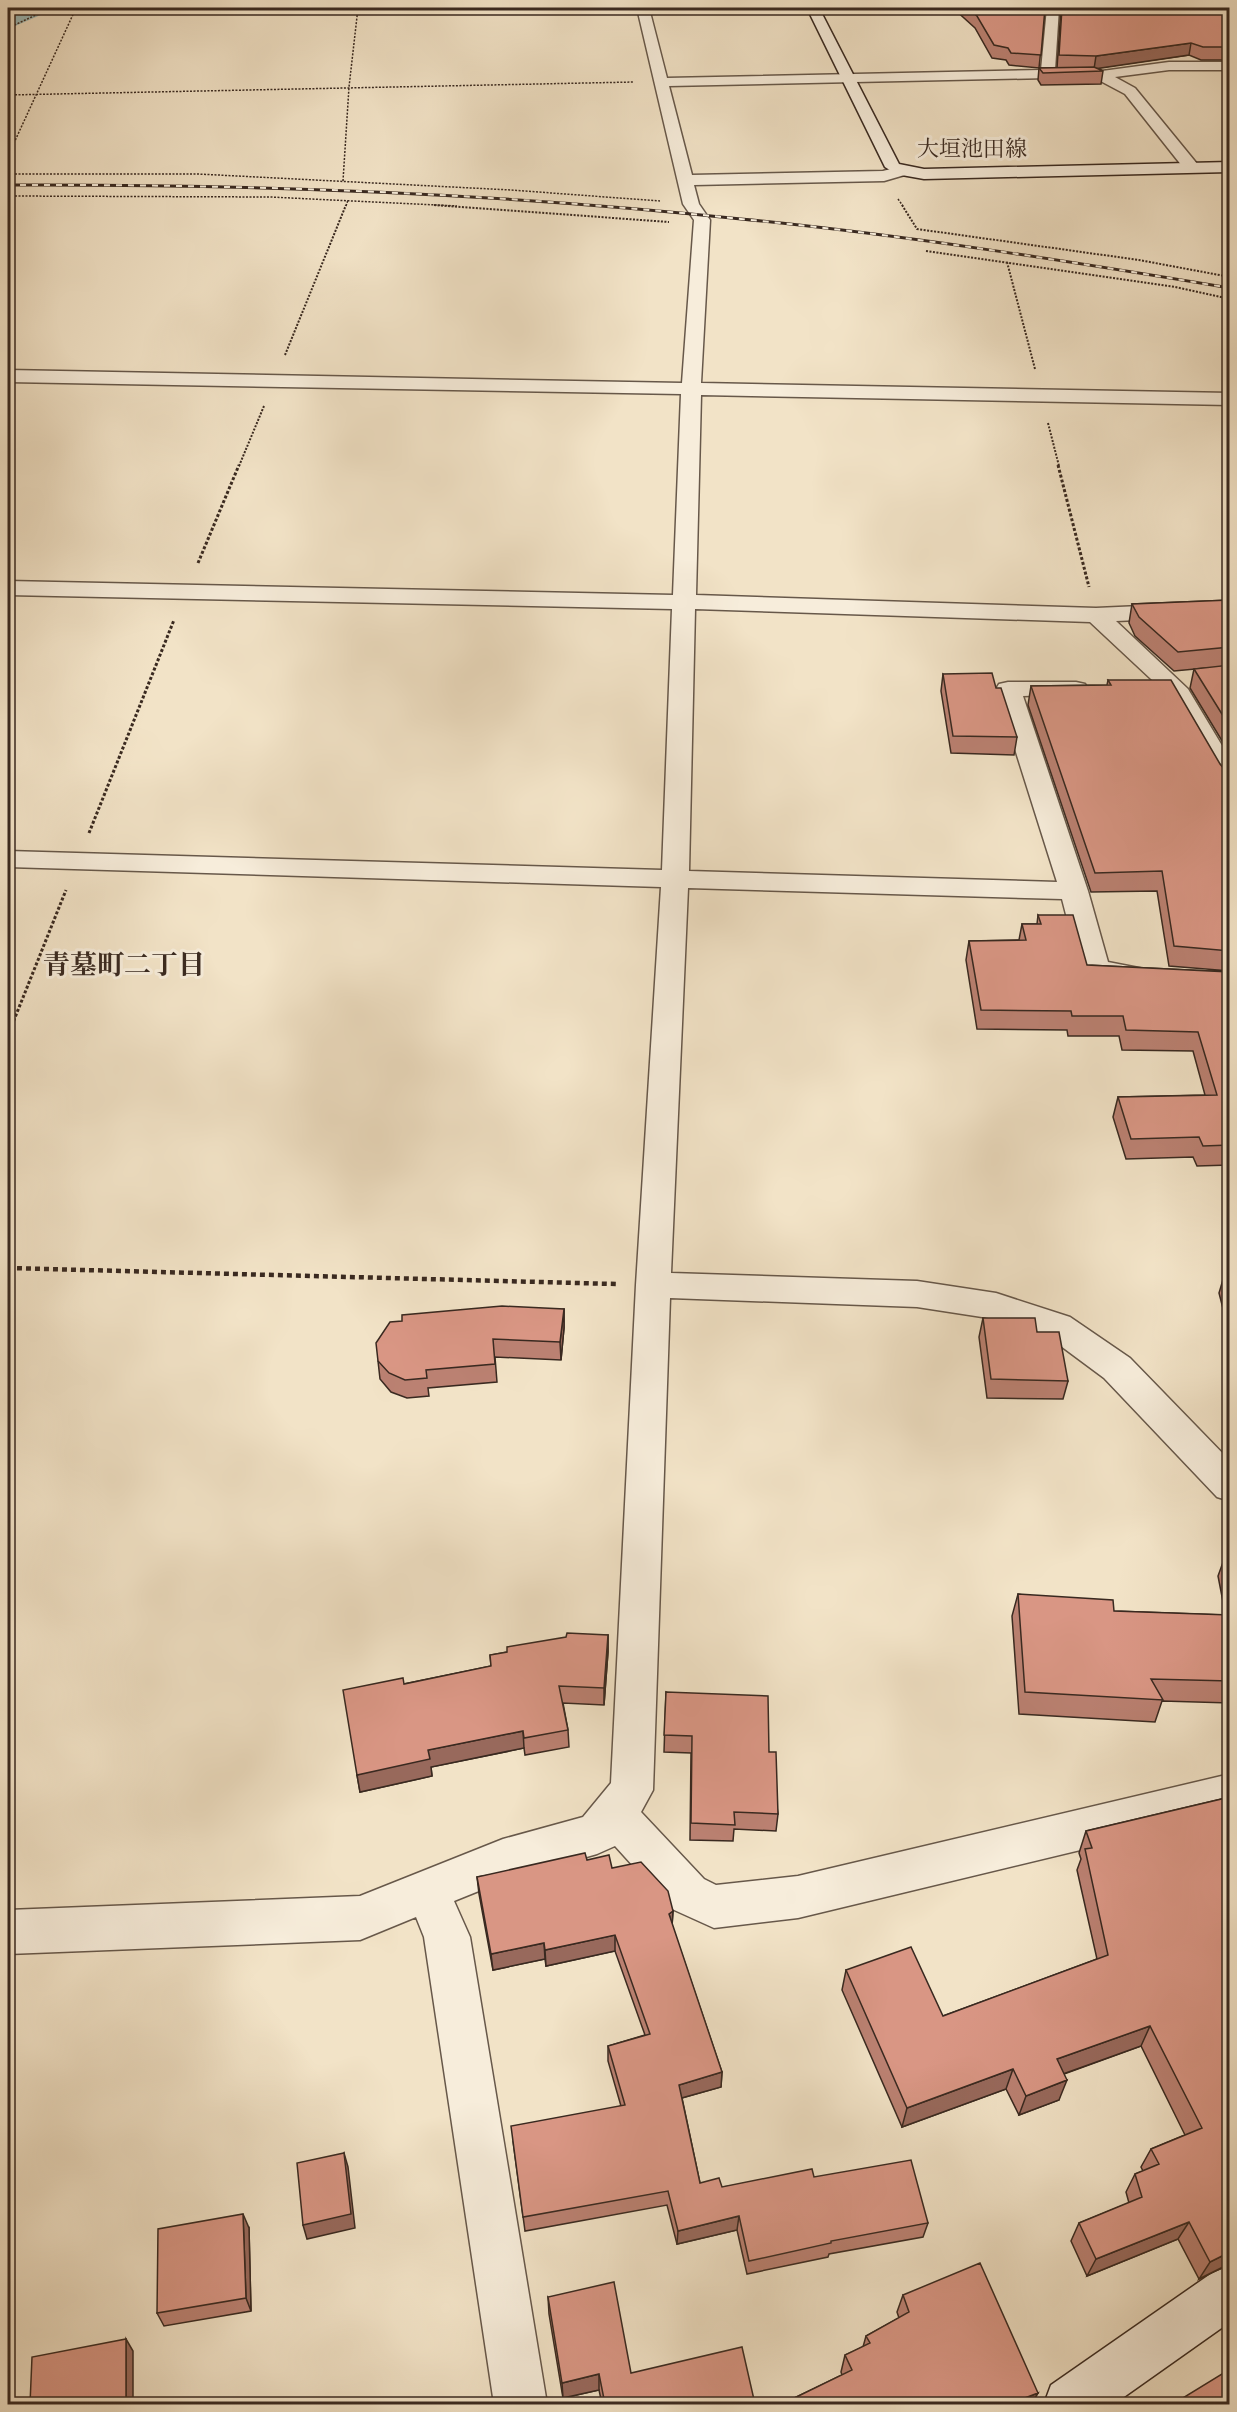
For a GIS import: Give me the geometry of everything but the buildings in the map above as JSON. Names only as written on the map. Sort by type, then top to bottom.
[{"type":"street","points":[[8,1932],[360,1918],[503,1860],[597,1834],[632,1790],[653,1285],[675,878],[686,602],[691,389],[702,220],[691,204],[663,82],[643,8]]},
{"type":"street","name":"大垣池田線","points":[[813,8],[893,167],[902,171],[924,174],[1230,167]]},
{"type":"street","points":[[1048,74],[1053,8]]},
{"type":"street","points":[[663,82],[1048,74],[1102,75],[1168,66],[1230,66]]},
{"type":"street","points":[[1205,67],[1230,75]]},
{"type":"street","points":[[1102,75],[1130,91],[1192,168]]},
{"type":"street","points":[[685,180],[884,176],[902,171]]},
{"type":"street","points":[[8,376],[1230,399]]},
{"type":"street","points":[[8,588],[686,602],[1096,615],[1230,609]]},
{"type":"street","points":[[1096,615],[1171,684],[1230,782]]},
{"type":"street","points":[[1098,689],[1008,689],[1074,891],[1095,969],[1161,977]]},
{"type":"street","points":[[8,860],[1074,891]]},
{"type":"street","points":[[653,1285],[917,1294],[996,1306],[1058,1326],[1117,1368],[1230,1486]]},
{"type":"street","points":[[613,1813],[688,1894],[714,1907],[798,1897],[1230,1794]]},
{"type":"street","points":[[428,1889],[447,1937],[520,2404]]},
{"type":"street","points":[[1070,2404],[1230,2291]]},
{"type":"path","points":[[8,28],[51,8]]},
{"type":"path","points":[[8,156],[76,8]]},
{"type":"path","points":[[343,181],[349,87],[358,8]]},
{"type":"path","points":[[8,94],[663,82]]},
{"type":"path","points":[[8,174],[198,174],[343,181],[691,204]]},
{"type":"path","points":[[884,176],[917,229],[1139,260],[1230,278]]},
{"type":"path","points":[[8,196],[233,196],[348,200],[494,208],[700,227]]},
{"type":"path","points":[[926,251],[1175,287],[1230,298]]},
{"type":"path","points":[[1006,262],[1096,615]]},
{"type":"path","points":[[8,1268],[653,1285]]},
{"type":"waterway","points":[[8,20],[33,8]]},
{"type":"railway","points":[[8,185],[284,188],[467,197],[650,210],[802,225],[925,241],[1230,288]]},
{"type":"district","name":"青墓町二丁目","points":[[124,965]]}]
